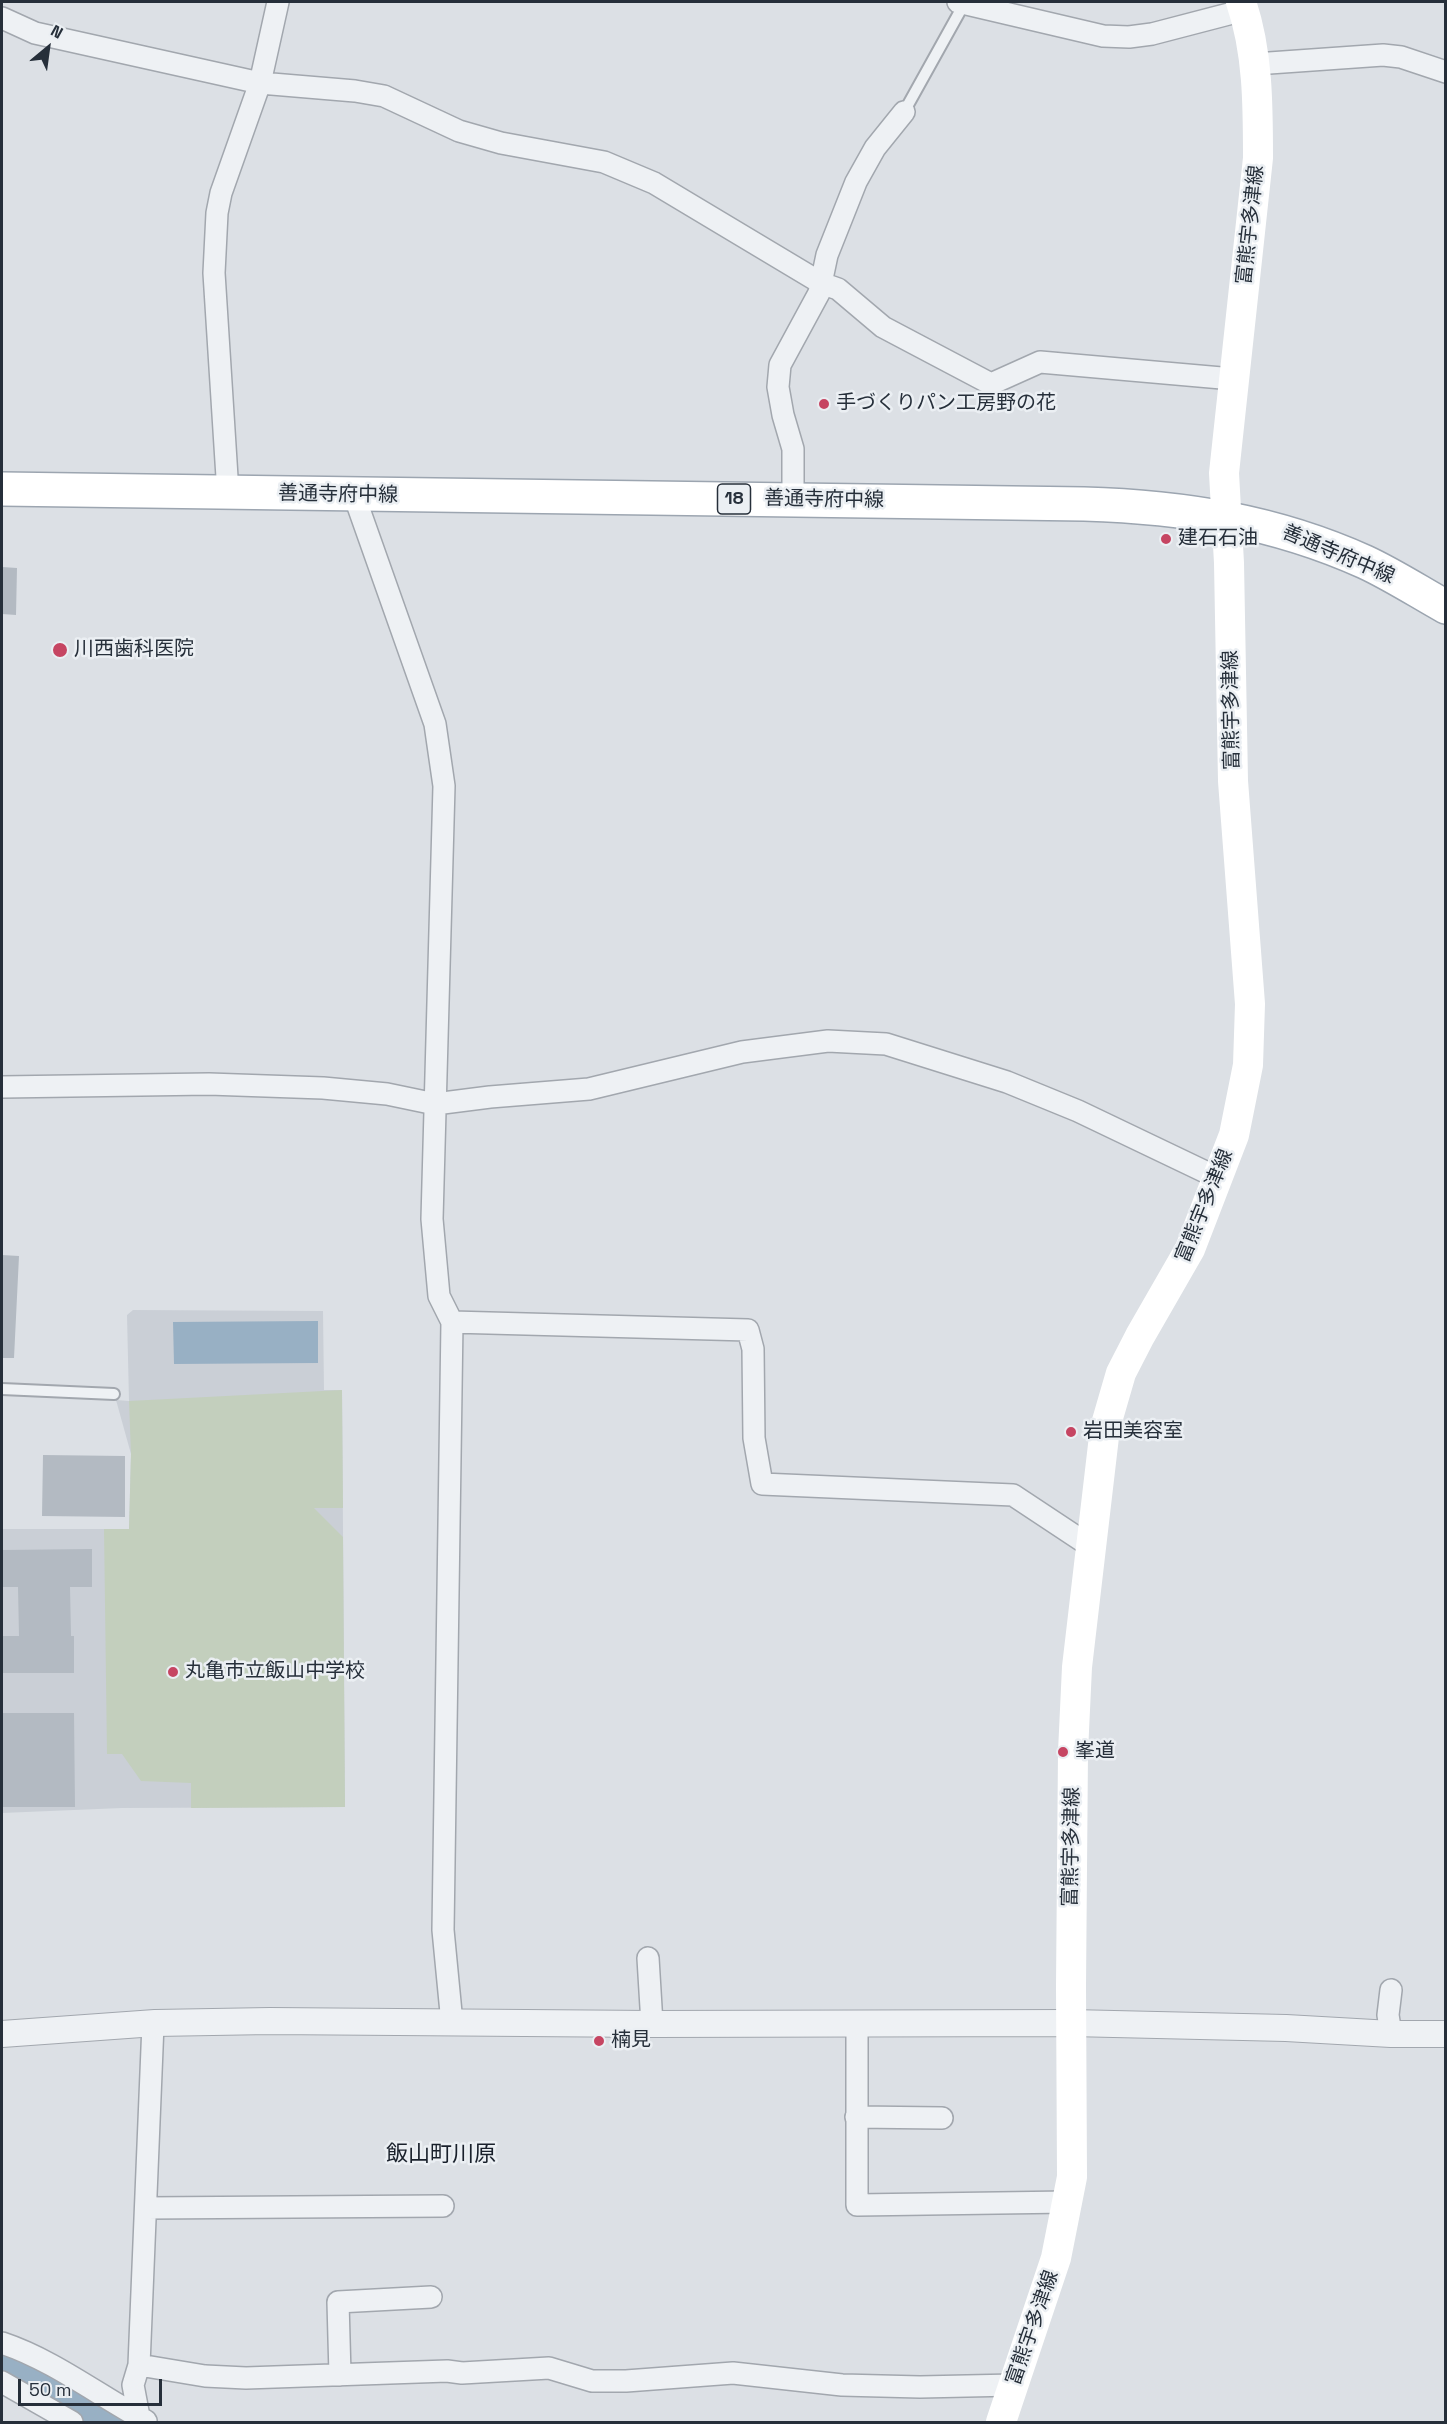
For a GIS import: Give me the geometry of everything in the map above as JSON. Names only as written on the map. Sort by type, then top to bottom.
[{"type":"main road","name":"富熊宇多津線","points":[[1001,2422],[1056,2258],[1072,2177],[1073,1752],[1077,1667],[1105,1428],[1112,1399],[1122,1373],[1140,1336],[1190,1249],[1233,1135],[1248,1065],[1250,1004],[1233,781],[1229,562],[1224,473],[1258,158],[1255,64],[1243,6]]},
{"type":"main road","name":"善通寺府中線","points":[[2,489],[1127,505],[1184,510],[1273,528],[1368,563],[1446,608]]},
{"type":"street","points":[[228,494],[214,273],[218,213],[221,193],[260,83],[278,2]]},
{"type":"street","points":[[961,3],[1103,36],[1120,37],[1152,34],[1243,6]]},
{"type":"street","points":[[2,18],[35,33],[260,83],[355,91],[384,96],[459,131],[501,143],[604,162],[654,183],[821,283],[838,289],[883,327],[991,384],[1040,362],[1233,379]]},
{"type":"street","points":[[1255,64],[1383,55],[1401,57],[1446,72]]},
{"type":"street","points":[[793,500],[794,449],[783,415],[778,387],[780,365],[819,293],[827,255],[856,182],[875,148],[904,112]]},
{"type":"street","points":[[354,495],[435,724],[444,786],[432,1219],[439,1296],[452,1322],[450,1587],[443,1929],[452,2023]]},
{"type":"street","points":[[2,1087],[209,1084],[322,1088],[387,1094],[435,1104],[490,1096],[590,1089],[742,1052],[828,1041],[886,1044],[1027,1090],[1078,1111],[1216,1177]]},
{"type":"street","points":[[452,1322],[748,1330],[753,1349],[754,1438],[762,1484],[1013,1495],[1090,1546]]},
{"type":"street","points":[[648,1958],[652,2024]]},
{"type":"street","points":[[1391,1990],[1388,2015],[1391,2034]]},
{"type":"street","points":[[2,2034],[153,2024],[270,2021],[857,2025],[1071,2023],[1446,2034]]},
{"type":"street","points":[[143,2421],[133,2385],[139,2365],[153,2024]]},
{"type":"street","points":[[857,2025],[857,2205],[1068,2202]]},
{"type":"street","points":[[856,2117],[942,2118]]},
{"type":"street","points":[[146,2208],[443,2206]]},
{"type":"street","points":[[340,2375],[338,2302],[431,2297]]},
{"type":"street","points":[[2,2343],[48,2363],[143,2421]]},
{"type":"street","points":[[139,2365],[205,2376],[236,2378],[447,2371],[462,2373],[549,2368],[592,2381],[626,2381],[733,2373],[842,2385],[920,2387],[1014,2385]]},
{"type":"street","points":[[2,2382],[72,2422]]},
{"type":"lane","points":[[904,112],[961,3]]},
{"type":"lane","points":[[2,1389],[114,1394]]},
{"type":"shaded area","name":"丸亀市立飯山中学校","points":[[133,1310],[323,1311],[324,1390],[342,1390],[345,1807],[122,1808],[2,1813],[2,1529],[129,1529],[131,1454],[116,1400],[129,1401],[127,1315]]},
{"type":"green space","name":"丸亀市立飯山中学校","points":[[342,1390],[343,1508],[314,1508],[343,1537],[345,1807],[191,1808],[191,1783],[141,1781],[122,1754],[107,1754],[104,1529],[129,1529],[131,1454],[129,1401]]},
{"type":"water","points":[[318,1321],[318,1363],[174,1364],[173,1322]]},
{"type":"building","points":[[2,567],[17,568],[16,615],[2,614]]},
{"type":"building","points":[[2,1255],[19,1256],[14,1358],[2,1358]]},
{"type":"building","points":[[43,1455],[125,1456],[125,1517],[42,1516]]},
{"type":"building","points":[[92,1549],[92,1587],[70,1587],[74,1673],[2,1673],[2,1636],[19,1636],[18,1587],[2,1587],[2,1550]]},
{"type":"building","points":[[2,1713],[74,1713],[75,1807],[2,1807]]},
{"type":"waterway","points":[[2,2364],[110,2422]]},
{"type":"place","name":"手づくりパン工房野の花","points":[[824,404]]},
{"type":"place","name":"建石石油","points":[[1166,539]]},
{"type":"place","name":"川西歯科医院","points":[[60,650]]},
{"type":"place","name":"岩田美容室","points":[[1071,1432]]},
{"type":"place","name":"丸亀市立飯山中学校","points":[[173,1672]]},
{"type":"place","name":"峯道","points":[[1063,1752]]},
{"type":"place","name":"楠見","points":[[599,2041]]},
{"type":"district","name":"飯山町川原","points":[[441,2155]]}]
